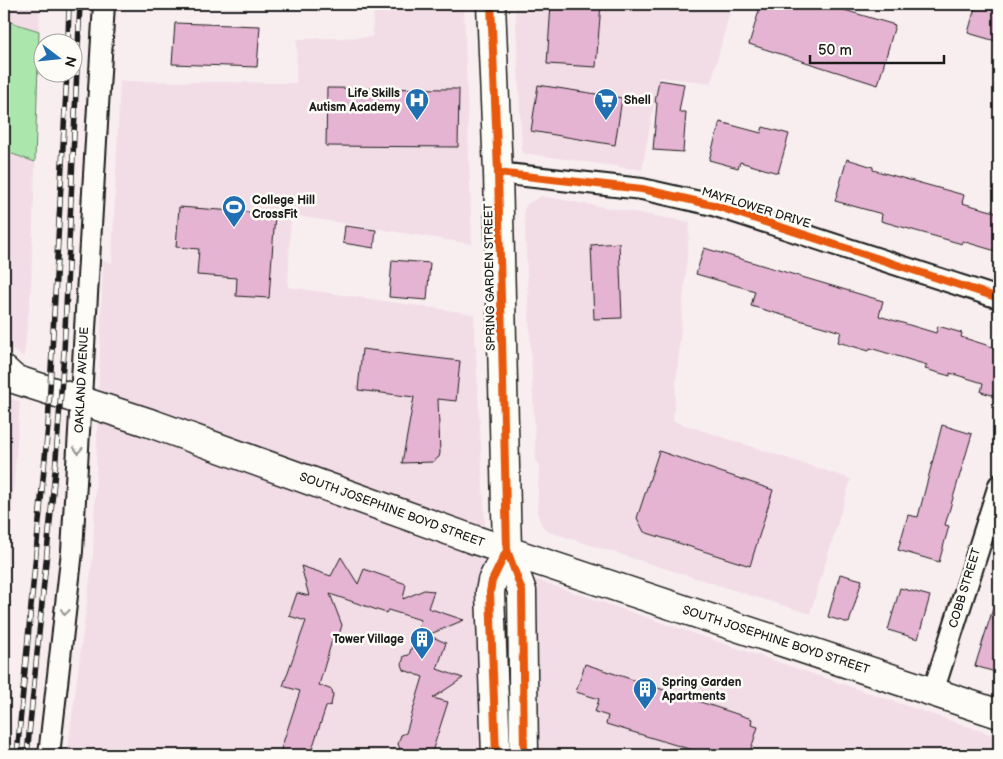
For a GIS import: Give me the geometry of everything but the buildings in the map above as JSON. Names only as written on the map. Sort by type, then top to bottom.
[{"type":"main road","name":"SPRING GARDEN STREET","points":[[491,4],[498,173],[507,550],[522,591],[524,755]]},
{"type":"main road","name":"SOUTH JOSEPHINE BOYD STREET","points":[[7,377],[150,423],[507,550],[999,714]]},
{"type":"main road","name":"SPRING GARDEN STREET","points":[[496,755],[490,592],[492,581],[507,550]]},
{"type":"street","name":"OAKLAND AVENUE","points":[[49,755],[72,551],[104,4]]},
{"type":"street","name":"MAYFLOWER DRIVE","points":[[498,173],[642,189],[712,204],[999,298]]},
{"type":"street","name":"COBB STREET","points":[[933,692],[999,485]]},
{"type":"shaded area","points":[[4,4],[40,4],[39,31],[4,20]]},
{"type":"shaded area","points":[[374,4],[464,4],[472,244],[291,215],[288,287],[474,314],[487,563],[999,737],[999,755],[67,755],[93,555],[103,261],[112,262],[120,81],[296,83],[297,39],[372,37]]},
{"type":"shaded area","points":[[515,4],[732,4],[711,83],[659,77],[642,170],[522,153]]},
{"type":"shaded area","points":[[4,151],[35,162],[31,290],[24,357],[4,346]]},
{"type":"shaded area","points":[[541,196],[690,222],[673,421],[851,479],[810,614],[549,532],[542,526],[537,513],[539,467],[536,461],[524,210],[527,204]]},
{"type":"shaded area","points":[[4,396],[20,402],[4,616]]},
{"type":"green space","points":[[4,20],[39,31],[32,32],[32,82],[37,82],[35,162],[4,151]]},
{"type":"railway","points":[[68,32],[69,4]]},
{"type":"railway","points":[[27,755],[55,471],[64,352],[80,4]]},
{"type":"railway","points":[[17,755],[48,426],[66,82]]},
{"type":"cycle path","points":[[491,4],[498,173],[507,550],[522,591],[524,755]]},
{"type":"cycle path","points":[[498,173],[642,189],[713,205],[999,298]]},
{"type":"cycle path","points":[[496,755],[490,592],[492,581],[507,550]]},
{"type":"place","name":"Life Skills Autism Academy","points":[[417,121]]},
{"type":"place","name":"Shell","points":[[606,121]]},
{"type":"place","name":"College Hill CrossFit","points":[[234,228]]},
{"type":"place","name":"Tower Village","points":[[422,660]]},
{"type":"place","name":"Spring Garden Apartments","points":[[645,710]]}]
